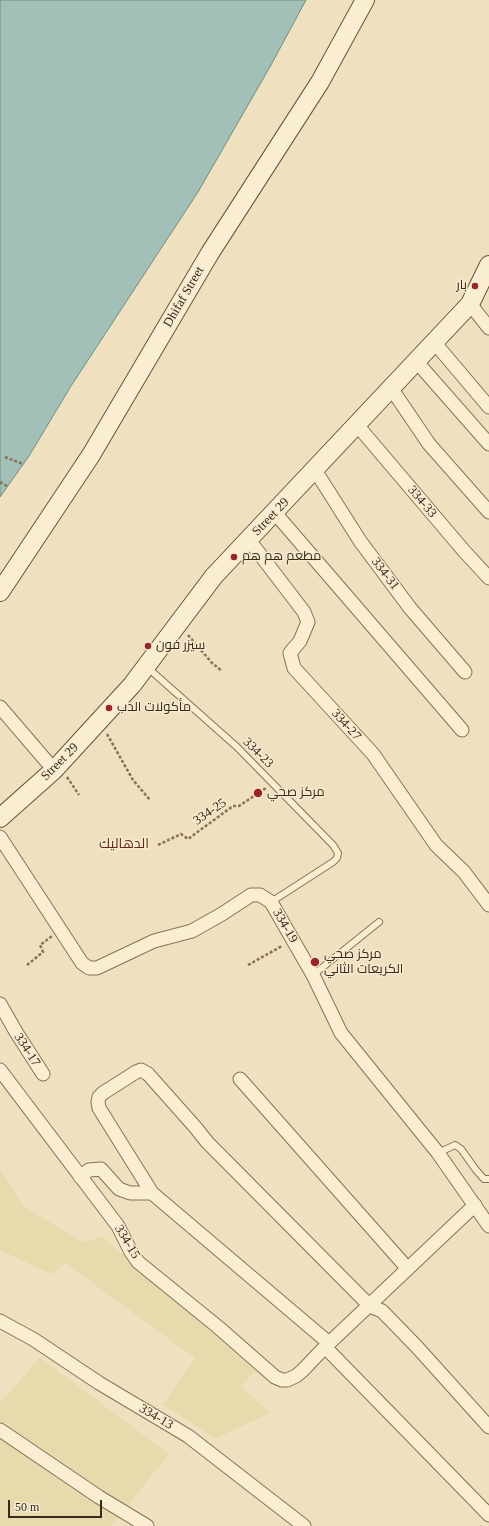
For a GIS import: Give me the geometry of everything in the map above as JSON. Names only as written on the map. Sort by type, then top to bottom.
[{"type":"street","name":"Dhifaf Street","points":[[0,592],[91,455],[210,253],[320,82],[365,0]]},
{"type":"street","name":"Street 29","points":[[0,818],[56,768],[132,686],[214,576],[275,513],[470,304],[489,265]]},
{"type":"street","points":[[470,304],[489,328]]},
{"type":"street","points":[[434,342],[489,407]]},
{"type":"street","points":[[416,361],[489,444]]},
{"type":"street","points":[[391,388],[429,444],[489,512]]},
{"type":"street","name":"334-33","points":[[357,425],[464,551],[489,578]]},
{"type":"street","name":"334-31","points":[[315,470],[360,541],[410,608],[464,672]]},
{"type":"street","points":[[275,513],[462,730]]},
{"type":"street","name":"334-27","points":[[249,540],[304,612],[308,622],[300,641],[290,653],[294,668],[372,754],[436,845],[464,872],[489,905]]},
{"type":"street","points":[[0,707],[56,768]]},
{"type":"street","name":"334-19","points":[[0,838],[82,963],[89,968],[97,968],[154,941],[192,931],[251,895],[260,895],[271,902],[313,975],[341,1033],[438,1153],[489,1226]]},
{"type":"street","name":"334-17","points":[[0,1004],[43,1074]]},
{"type":"street","name":"334-15","points":[[0,1070],[118,1226],[131,1252],[138,1262],[218,1327],[275,1377],[287,1380],[296,1376],[327,1345]]},
{"type":"street","points":[[489,1427],[417,1346],[382,1311],[370,1306],[207,1142],[148,1074],[141,1070],[127,1077],[99,1097],[99,1108],[152,1192],[327,1345],[489,1515]]},
{"type":"street","points":[[240,1079],[408,1269]]},
{"type":"street","points":[[80,1176],[89,1170],[101,1169],[119,1190],[130,1193],[152,1192]]},
{"type":"street","points":[[327,1345],[370,1306],[475,1205]]},
{"type":"street","name":"334-13","points":[[0,1321],[33,1339],[99,1383],[188,1436],[304,1526]]},
{"type":"street","points":[[0,1430],[147,1526]]},
{"type":"lane","name":"334-23","points":[[146,667],[237,747],[333,845],[338,853],[337,858],[333,862],[271,902]]},
{"type":"lane","points":[[313,975],[379,922]]},
{"type":"lane","points":[[438,1153],[454,1145],[461,1149],[484,1179],[489,1179]]},
{"type":"path","points":[[5,457],[23,464]]},
{"type":"path","points":[[0,482],[8,486]]},
{"type":"path","points":[[179,624],[197,646],[222,671]]},
{"type":"path","points":[[99,722],[133,780],[150,800]]},
{"type":"path","points":[[56,768],[79,795]]},
{"type":"path","name":"334-25","points":[[158,845],[181,834],[188,839],[233,806],[239,806],[273,783]]},
{"type":"path","points":[[27,965],[43,952],[40,944],[60,930]]},
{"type":"path","points":[[248,965],[293,940]]},
{"type":"shaded area","points":[[0,1169],[23,1206],[84,1243],[101,1236],[256,1371],[240,1386],[270,1413],[215,1439],[163,1404],[195,1358],[65,1263],[51,1274],[0,1250]]},
{"type":"shaded area","points":[[40,1358],[169,1454],[111,1526],[0,1526],[0,1403]]},
{"type":"water","points":[[0,0],[306,0],[271,65],[198,192],[71,386],[29,456],[0,497]]},
{"type":"place","name":"بار","points":[[475,286]]},
{"type":"place","name":"مطعم هم هم","points":[[234,557]]},
{"type":"place","name":"سيزر فون","points":[[148,646]]},
{"type":"place","name":"مأكولات الدب","points":[[109,708]]},
{"type":"place","name":"مركز صحي","points":[[258,793]]},
{"type":"place","name":"مركز صحي الكريعات الثاني","points":[[315,962]]},
{"type":"district","name":"الدهاليك","points":[[124,844]]}]
